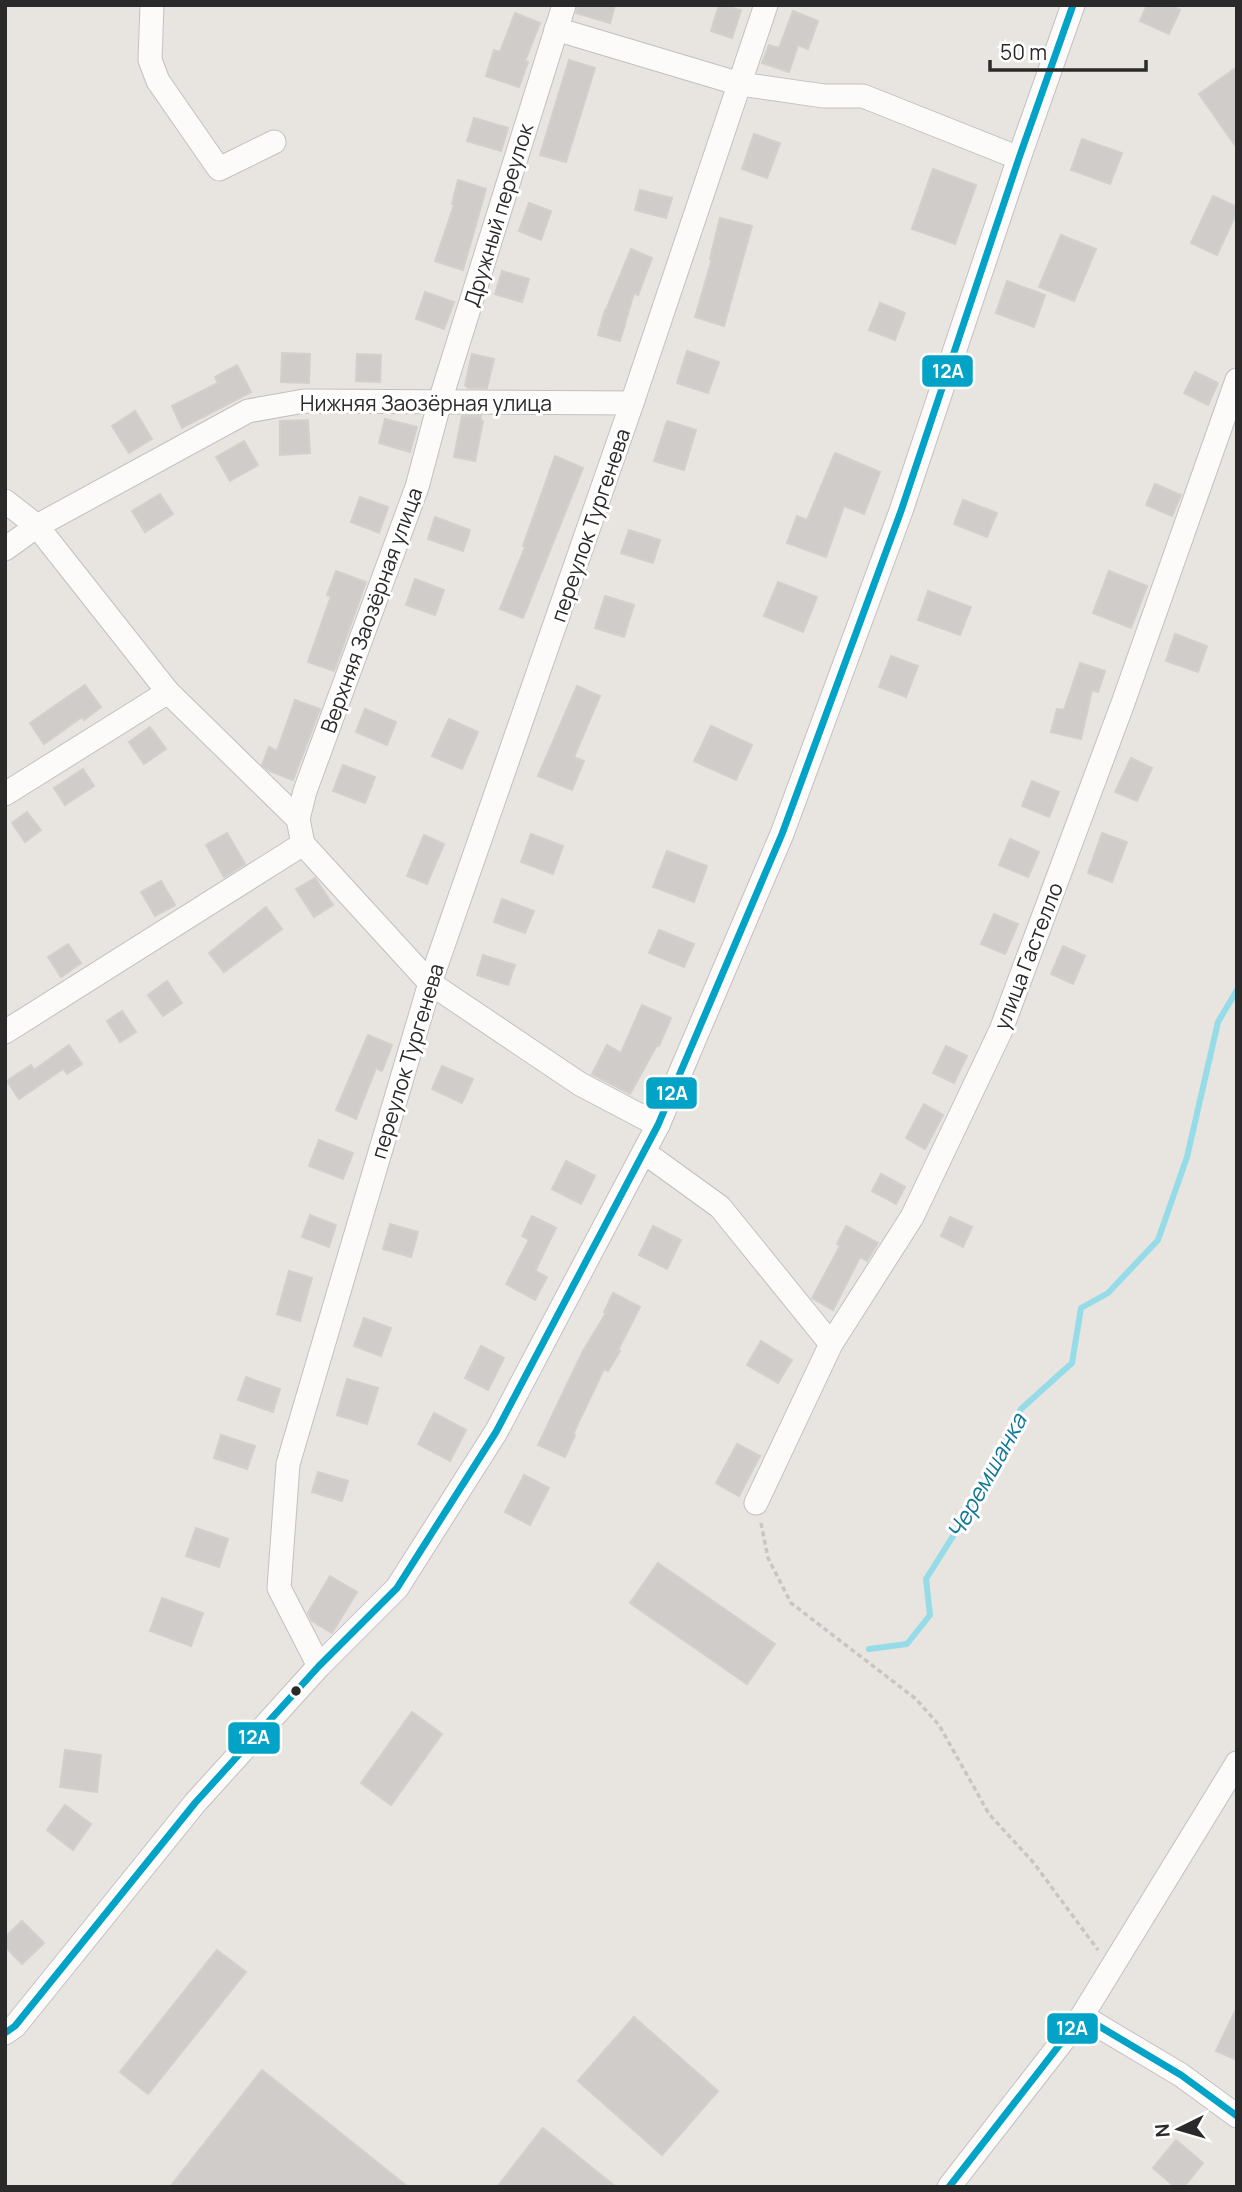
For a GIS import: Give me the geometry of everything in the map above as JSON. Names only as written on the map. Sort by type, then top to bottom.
[{"type":"street","points":[[152,5],[150,60],[158,81],[219,169],[274,142]]},
{"type":"street","name":"Дружный переулок","points":[[440,401],[564,5]]},
{"type":"street","name":"переулок Тургенева","points":[[319,1666],[279,1588],[288,1464],[430,983],[632,403],[766,5]]},
{"type":"street","points":[[5,2033],[15,2026],[195,1803],[319,1666],[397,1588],[496,1432],[644,1152],[782,834],[901,511],[1073,5]]},
{"type":"street","points":[[556,29],[740,84],[824,96],[863,96],[1019,158]]},
{"type":"street","name":"улица Гастелло","points":[[756,1503],[831,1344],[912,1217],[1001,1030],[1123,703],[1237,380]]},
{"type":"street","name":"Нижняя Заозёрная улица","points":[[5,549],[37,526],[248,411],[304,401],[632,403]]},
{"type":"street","name":"Верхняя Заозёрная улица","points":[[298,819],[305,791],[417,487],[440,401]]},
{"type":"street","points":[[5,502],[37,526],[168,692],[298,819],[303,844],[430,983],[580,1084],[658,1125]]},
{"type":"street","points":[[5,794],[168,692]]},
{"type":"street","points":[[5,1032],[303,844]]},
{"type":"street","points":[[644,1152],[720,1207],[831,1344]]},
{"type":"street","points":[[949,2187],[1082,2016],[1237,1763]]},
{"type":"street","points":[[1082,2016],[1181,2075],[1237,2116]]},
{"type":"path","points":[[756,1503],[768,1558],[791,1604],[924,1707],[939,1725],[989,1814],[1033,1863],[1111,1969]]},
{"type":"building","points":[[578,5],[615,5],[610,23],[576,13]]},
{"type":"building","points":[[719,5],[741,10],[732,38],[711,31]]},
{"type":"building","points":[[1147,5],[1171,5],[1180,10],[1169,34],[1140,21]]},
{"type":"building","points":[[793,11],[818,21],[808,49],[798,45],[789,72],[762,63],[769,45],[779,48]]},
{"type":"building","points":[[515,13],[540,23],[525,61],[528,62],[519,87],[486,76],[494,50],[500,52]]},
{"type":"building","points":[[569,60],[595,68],[566,162],[540,155]]},
{"type":"building","points":[[1237,67],[1237,148],[1199,94]]},
{"type":"building","points":[[474,118],[508,128],[501,151],[467,141]]},
{"type":"building","points":[[754,134],[780,143],[767,178],[742,169]]},
{"type":"building","points":[[1082,139],[1122,153],[1110,184],[1071,170]]},
{"type":"building","points":[[933,169],[976,185],[955,244],[912,229]]},
{"type":"building","points":[[458,180],[486,189],[463,270],[435,261],[454,205],[452,204]]},
{"type":"building","points":[[640,190],[672,198],[666,218],[635,210]]},
{"type":"building","points":[[1213,196],[1237,207],[1217,255],[1191,243]]},
{"type":"building","points":[[529,203],[551,211],[541,240],[519,231]]},
{"type":"building","points":[[720,218],[752,226],[724,326],[695,317],[712,259]]},
{"type":"building","points":[[1061,235],[1096,249],[1074,301],[1039,287]]},
{"type":"building","points":[[631,249],[652,258],[638,295],[634,293],[620,341],[598,335],[605,310]]},
{"type":"building","points":[[502,271],[529,279],[522,302],[495,294]]},
{"type":"building","points":[[1007,281],[1045,295],[1034,327],[996,313]]},
{"type":"building","points":[[425,292],[454,302],[444,329],[416,319]]},
{"type":"building","points":[[880,303],[905,313],[895,340],[869,330]]},
{"type":"building","points":[[687,351],[719,362],[708,393],[677,383]]},
{"type":"building","points":[[282,353],[310,354],[309,383],[281,382]]},
{"type":"building","points":[[357,354],[381,355],[380,382],[356,381]]},
{"type":"building","points":[[472,354],[494,359],[487,388],[468,388],[465,385]]},
{"type":"building","points":[[237,365],[251,392],[182,428],[172,406],[218,383],[215,377]]},
{"type":"building","points":[[1195,372],[1218,383],[1208,405],[1184,393]]},
{"type":"building","points":[[135,411],[152,439],[129,453],[112,426]]},
{"type":"building","points":[[462,416],[481,416],[483,421],[475,461],[454,457]]},
{"type":"building","points":[[385,419],[417,427],[410,452],[379,443]]},
{"type":"building","points":[[308,420],[310,453],[280,455],[280,421]]},
{"type":"building","points":[[667,421],[696,430],[684,470],[654,461]]},
{"type":"building","points":[[244,441],[258,465],[230,481],[216,457]]},
{"type":"building","points":[[835,453],[880,472],[864,514],[844,506],[826,557],[787,543],[797,516],[807,520]]},
{"type":"building","points":[[555,456],[583,468],[523,618],[500,609],[525,547],[523,546]]},
{"type":"building","points":[[1155,484],[1181,495],[1172,516],[1146,505]]},
{"type":"building","points":[[160,494],[173,514],[145,532],[132,511]]},
{"type":"building","points":[[360,497],[388,507],[379,533],[351,522]]},
{"type":"building","points":[[963,500],[997,513],[987,537],[954,524]]},
{"type":"building","points":[[435,517],[470,530],[463,551],[428,539]]},
{"type":"building","points":[[629,530],[660,540],[653,563],[621,553]]},
{"type":"building","points":[[336,571],[366,582],[334,671],[308,662],[331,596],[327,595]]},
{"type":"building","points":[[1109,571],[1147,586],[1131,628],[1093,613]]},
{"type":"building","points":[[415,579],[444,590],[435,615],[406,605]]},
{"type":"building","points":[[778,582],[817,597],[803,632],[764,616]]},
{"type":"building","points":[[928,591],[971,607],[960,635],[918,620]]},
{"type":"building","points":[[605,596],[634,605],[624,637],[595,628]]},
{"type":"building","points":[[1175,634],[1207,646],[1198,672],[1166,661]]},
{"type":"building","points":[[891,656],[918,666],[906,697],[879,687]]},
{"type":"building","points":[[1080,663],[1105,671],[1098,692],[1092,690],[1081,739],[1051,732],[1057,709],[1064,710]]},
{"type":"building","points":[[85,685],[101,707],[44,744],[30,723]]},
{"type":"building","points":[[577,686],[600,696],[574,757],[584,761],[572,790],[538,776]]},
{"type":"building","points":[[295,700],[320,709],[293,780],[269,771],[262,765],[269,747],[277,751]]},
{"type":"building","points":[[365,709],[396,722],[387,745],[356,732]]},
{"type":"building","points":[[449,719],[478,732],[462,769],[432,756]]},
{"type":"building","points":[[711,726],[752,745],[736,780],[694,761]]},
{"type":"building","points":[[150,727],[166,749],[144,764],[129,742]]},
{"type":"building","points":[[1131,758],[1152,768],[1137,801],[1115,792]]},
{"type":"building","points":[[343,765],[375,777],[365,803],[333,791]]},
{"type":"building","points":[[83,769],[94,786],[65,805],[54,788]]},
{"type":"building","points":[[1032,781],[1059,792],[1049,817],[1022,806]]},
{"type":"building","points":[[27,812],[41,830],[25,842],[12,823]]},
{"type":"building","points":[[227,833],[245,864],[224,877],[206,845]]},
{"type":"building","points":[[1102,833],[1127,842],[1112,882],[1088,873]]},
{"type":"building","points":[[531,834],[563,846],[553,874],[521,862]]},
{"type":"building","points":[[424,835],[444,844],[427,884],[407,876]]},
{"type":"building","points":[[1010,839],[1039,852],[1028,877],[999,865]]},
{"type":"building","points":[[667,851],[707,866],[694,902],[653,887]]},
{"type":"building","points":[[315,878],[333,905],[314,917],[296,889]]},
{"type":"building","points":[[161,881],[175,905],[155,916],[141,892]]},
{"type":"building","points":[[502,899],[534,911],[525,933],[494,922]]},
{"type":"building","points":[[266,907],[282,929],[224,972],[209,953]]},
{"type":"building","points":[[994,914],[1018,924],[1005,954],[981,944]]},
{"type":"building","points":[[659,930],[694,944],[684,967],[649,953]]},
{"type":"building","points":[[68,944],[81,963],[61,977],[48,957]]},
{"type":"building","points":[[1063,946],[1085,956],[1073,984],[1051,974]]},
{"type":"building","points":[[483,955],[515,965],[508,985],[477,975]]},
{"type":"building","points":[[167,981],[182,1003],[163,1016],[148,995]]},
{"type":"building","points":[[642,1005],[671,1018],[659,1046],[657,1045],[630,1094],[592,1074],[607,1045],[621,1053]]},
{"type":"building","points":[[122,1011],[136,1032],[120,1042],[107,1021]]},
{"type":"building","points":[[368,1035],[392,1045],[382,1071],[376,1068],[356,1119],[336,1110]]},
{"type":"building","points":[[69,1045],[82,1064],[67,1074],[63,1069],[19,1099],[7,1081],[31,1065],[34,1070]]},
{"type":"building","points":[[946,1046],[967,1056],[954,1083],[933,1073]]},
{"type":"building","points":[[442,1066],[473,1079],[462,1103],[432,1089]]},
{"type":"building","points":[[924,1104],[943,1115],[925,1149],[906,1138]]},
{"type":"building","points":[[319,1140],[353,1153],[343,1179],[309,1166]]},
{"type":"building","points":[[566,1161],[595,1176],[581,1204],[552,1189]]},
{"type":"building","points":[[881,1174],[905,1187],[896,1204],[872,1191]]},
{"type":"building","points":[[310,1215],[336,1225],[329,1247],[302,1237]]},
{"type":"building","points":[[532,1216],[556,1228],[535,1271],[547,1277],[535,1300],[506,1284],[529,1240],[522,1236]]},
{"type":"building","points":[[950,1217],[972,1227],[963,1247],[941,1236]]},
{"type":"building","points":[[390,1224],[418,1232],[411,1257],[383,1249]]},
{"type":"building","points":[[653,1226],[681,1240],[667,1269],[639,1255]]},
{"type":"building","points":[[846,1226],[878,1243],[867,1261],[860,1257],[833,1310],[812,1298],[840,1246],[837,1244]]},
{"type":"building","points":[[289,1271],[312,1278],[300,1321],[277,1314]]},
{"type":"building","points":[[613,1293],[640,1307],[618,1350],[620,1351],[608,1371],[604,1369],[565,1457],[538,1445],[583,1351],[606,1313],[604,1312]]},
{"type":"building","points":[[364,1318],[391,1328],[381,1356],[354,1346]]},
{"type":"building","points":[[761,1341],[792,1360],[778,1383],[747,1365]]},
{"type":"building","points":[[481,1346],[504,1358],[488,1390],[465,1378]]},
{"type":"building","points":[[246,1377],[280,1389],[273,1412],[238,1400]]},
{"type":"building","points":[[347,1379],[378,1388],[367,1424],[337,1415]]},
{"type":"building","points":[[434,1413],[466,1430],[450,1461],[418,1444]]},
{"type":"building","points":[[221,1435],[255,1446],[247,1469],[214,1458]]},
{"type":"building","points":[[737,1444],[760,1456],[739,1496],[716,1483]]},
{"type":"building","points":[[318,1472],[348,1481],[342,1501],[312,1492]]},
{"type":"building","points":[[524,1475],[549,1488],[530,1525],[505,1512]]},
{"type":"building","points":[[196,1528],[228,1539],[219,1567],[186,1556]]},
{"type":"building","points":[[658,1563],[775,1644],[747,1684],[630,1603]]},
{"type":"building","points":[[330,1576],[357,1592],[332,1633],[312,1621],[308,1613]]},
{"type":"building","points":[[162,1598],[203,1613],[191,1646],[150,1631]]},
{"type":"building","points":[[412,1712],[442,1734],[391,1805],[361,1783]]},
{"type":"building","points":[[65,1750],[101,1755],[97,1792],[60,1787]]},
{"type":"building","points":[[65,1805],[91,1824],[73,1850],[47,1830]]},
{"type":"building","points":[[22,1921],[44,1943],[22,1964],[5,1946],[5,1937]]},
{"type":"building","points":[[217,1950],[246,1972],[148,2094],[120,2072]]},
{"type":"building","points":[[1237,2007],[1237,2060],[1216,2051]]},
{"type":"building","points":[[634,2017],[718,2091],[662,2155],[578,2081]]},
{"type":"building","points":[[262,2070],[408,2187],[170,2187]]},
{"type":"building","points":[[543,2128],[616,2187],[497,2187]]},
{"type":"building","points":[[1176,2140],[1203,2163],[1184,2187],[1175,2187],[1153,2168]]},
{"type":"waterway","name":"Черемшанка","points":[[869,1649],[907,1644],[930,1615],[926,1579],[972,1506],[1021,1409],[1072,1363],[1081,1308],[1108,1293],[1158,1240],[1187,1157],[1218,1022],[1237,990]]},
{"type":"transit line","name":"12А","points":[[5,2033],[15,2026],[195,1803],[319,1666],[397,1588],[496,1432],[658,1125],[782,834],[901,511],[1073,5]]},
{"type":"transit line","name":"12А","points":[[949,2187],[1082,2016],[1181,2075],[1237,2116]]}]
